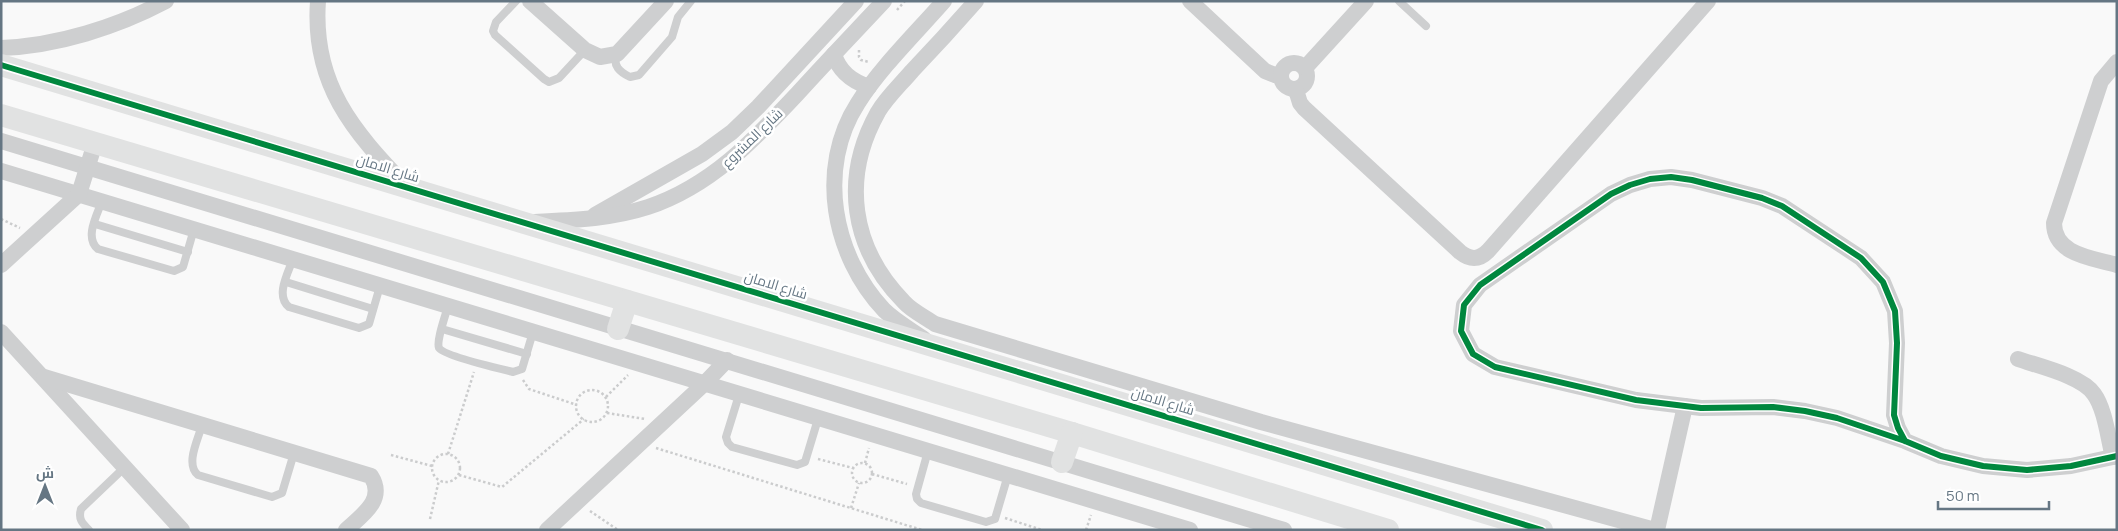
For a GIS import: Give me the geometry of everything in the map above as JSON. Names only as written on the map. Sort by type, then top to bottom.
[{"type":"street","points":[[318,1],[320,42],[328,80],[345,115],[368,146],[406,186]]},
{"type":"street","points":[[530,1],[585,50],[600,57],[616,54],[666,1]]},
{"type":"street","points":[[586,220],[702,154],[732,132],[758,107],[856,1]]},
{"type":"street","points":[[932,345],[886,312],[854,268],[846,251],[839,228],[835,204],[836,160],[847,121],[868,87],[944,1]]},
{"type":"street","points":[[976,1],[879,110],[863,142],[855,176],[856,212],[865,246],[882,278],[905,304],[935,324],[1224,411],[1656,530],[1685,406]]},
{"type":"street","points":[[1190,1],[1265,71],[1280,75]]},
{"type":"street","points":[[1304,68],[1366,1]]},
{"type":"street","points":[[1296,90],[1300,103],[1311,114],[1460,252],[1467,257],[1475,259],[1482,256],[1488,250],[1708,1]]},
{"type":"street","points":[[1,48],[57,41],[107,26],[161,3]]},
{"type":"street","name":"شارع المشروع","points":[[525,222],[586,220],[618,215],[649,206],[679,194],[706,178],[732,159],[756,137],[834,54],[888,8]]},
{"type":"street","points":[[834,54],[836,64],[845,74],[856,82],[868,87]]},
{"type":"street","points":[[1293,62],[1304,68],[1307,73],[1305,84],[1296,90],[1284,86],[1280,75],[1283,69],[1293,62]]},
{"type":"street","points":[[2117,62],[2101,81],[2054,223],[2058,240],[2066,248],[2117,265]]},
{"type":"street","name":"شارع الامان","points":[[1,65],[1542,530]]},
{"type":"street","points":[[1,115],[1072,433],[1388,530]]},
{"type":"street","points":[[1,141],[1284,530]]},
{"type":"street","points":[[1,265],[79,194],[95,143]]},
{"type":"street","points":[[1,171],[1184,529]]},
{"type":"street","points":[[1905,441],[1896,422],[1894,401],[1897,343],[1895,311],[1883,282],[1861,258],[1800,216],[1762,198],[1692,180],[1671,177],[1650,179],[1630,185],[1618,191],[1480,285],[1464,305],[1461,331],[1473,354],[1496,367],[1636,400],[1685,406],[1773,407],[1805,411],[1868,428],[1941,456],[1975,464],[2027,470],[2070,466],[2115,456],[2099,403],[2094,393],[2085,385],[2074,380],[2018,359]]},
{"type":"street","points":[[618,329],[627,301]]},
{"type":"street","points":[[1,332],[182,530]]},
{"type":"street","points":[[547,530],[663,423],[727,360]]},
{"type":"street","points":[[44,377],[371,476],[377,490],[373,503],[346,530]]},
{"type":"street","points":[[1868,428],[1884,418],[1894,401]]},
{"type":"street","points":[[1062,462],[1072,433]]},
{"type":"lane","points":[[516,1],[496,22],[493,31],[495,35],[544,79],[549,82],[559,78],[585,50]]},
{"type":"lane","points":[[616,54],[616,67],[630,77],[639,75],[672,37],[678,17],[691,1]]},
{"type":"lane","points":[[1399,1],[1426,26]]},
{"type":"lane","points":[[102,201],[90,237],[92,244],[98,249],[174,271],[184,267],[194,229]]},
{"type":"lane","points":[[95,224],[188,252]]},
{"type":"lane","points":[[293,259],[282,295],[283,302],[288,307],[359,328],[369,324],[380,286]]},
{"type":"lane","points":[[286,282],[373,309]]},
{"type":"lane","points":[[448,306],[438,342],[440,349],[476,363],[513,372],[522,369],[533,332]]},
{"type":"lane","points":[[442,329],[526,354]]},
{"type":"lane","points":[[738,395],[726,437],[732,447],[797,465],[805,462],[818,419]]},
{"type":"lane","points":[[202,425],[192,464],[193,471],[198,475],[272,497],[278,496],[282,493],[294,453]]},
{"type":"lane","points":[[928,451],[916,494],[917,500],[922,503],[986,522],[995,518],[1008,475]]},
{"type":"lane","points":[[89,530],[81,522],[79,516],[81,509],[125,467]]},
{"type":"path","points":[[888,8],[905,1]]},
{"type":"path","points":[[862,48],[858,53],[860,60],[867,62],[873,60]]},
{"type":"path","points":[[448,454],[476,363]]},
{"type":"path","points":[[606,397],[639,365]]},
{"type":"path","points":[[522,369],[522,379],[529,389],[577,405]]},
{"type":"path","points":[[596,390],[606,397],[608,402],[607,412],[599,420],[588,421],[577,410],[578,400],[586,392],[596,390]]},
{"type":"path","points":[[607,412],[663,423]]},
{"type":"path","points":[[458,475],[502,487],[584,419]]},
{"type":"path","points":[[640,443],[922,530]]},
{"type":"path","points":[[391,454],[432,466]]},
{"type":"path","points":[[448,454],[453,456],[460,464],[458,475],[450,482],[439,480],[432,472],[432,466],[437,457],[448,454]]},
{"type":"path","points":[[805,462],[822,459],[853,468]]},
{"type":"path","points":[[860,463],[865,463],[872,469],[872,474],[868,482],[859,483],[852,477],[853,468],[860,463]]},
{"type":"path","points":[[872,474],[910,485],[916,494]]},
{"type":"path","points":[[430,518],[439,480]]},
{"type":"path","points":[[851,508],[859,483]]},
{"type":"path","points":[[577,502],[618,530]]},
{"type":"path","points":[[996,515],[1042,530]]},
{"type":"cycle path","points":[[1,65],[1542,530]]},
{"type":"cycle path","points":[[1905,441],[1894,415],[1897,343],[1895,311],[1883,282],[1861,258],[1782,206],[1762,198],[1692,180],[1671,177],[1650,179],[1630,185],[1611,194],[1480,285],[1464,305],[1461,331],[1473,354],[1495,367],[1636,400],[1701,408],[1773,407],[1805,411],[1837,418],[1905,441],[1941,456],[1983,466],[2027,470],[2071,466],[2117,456]]}]
